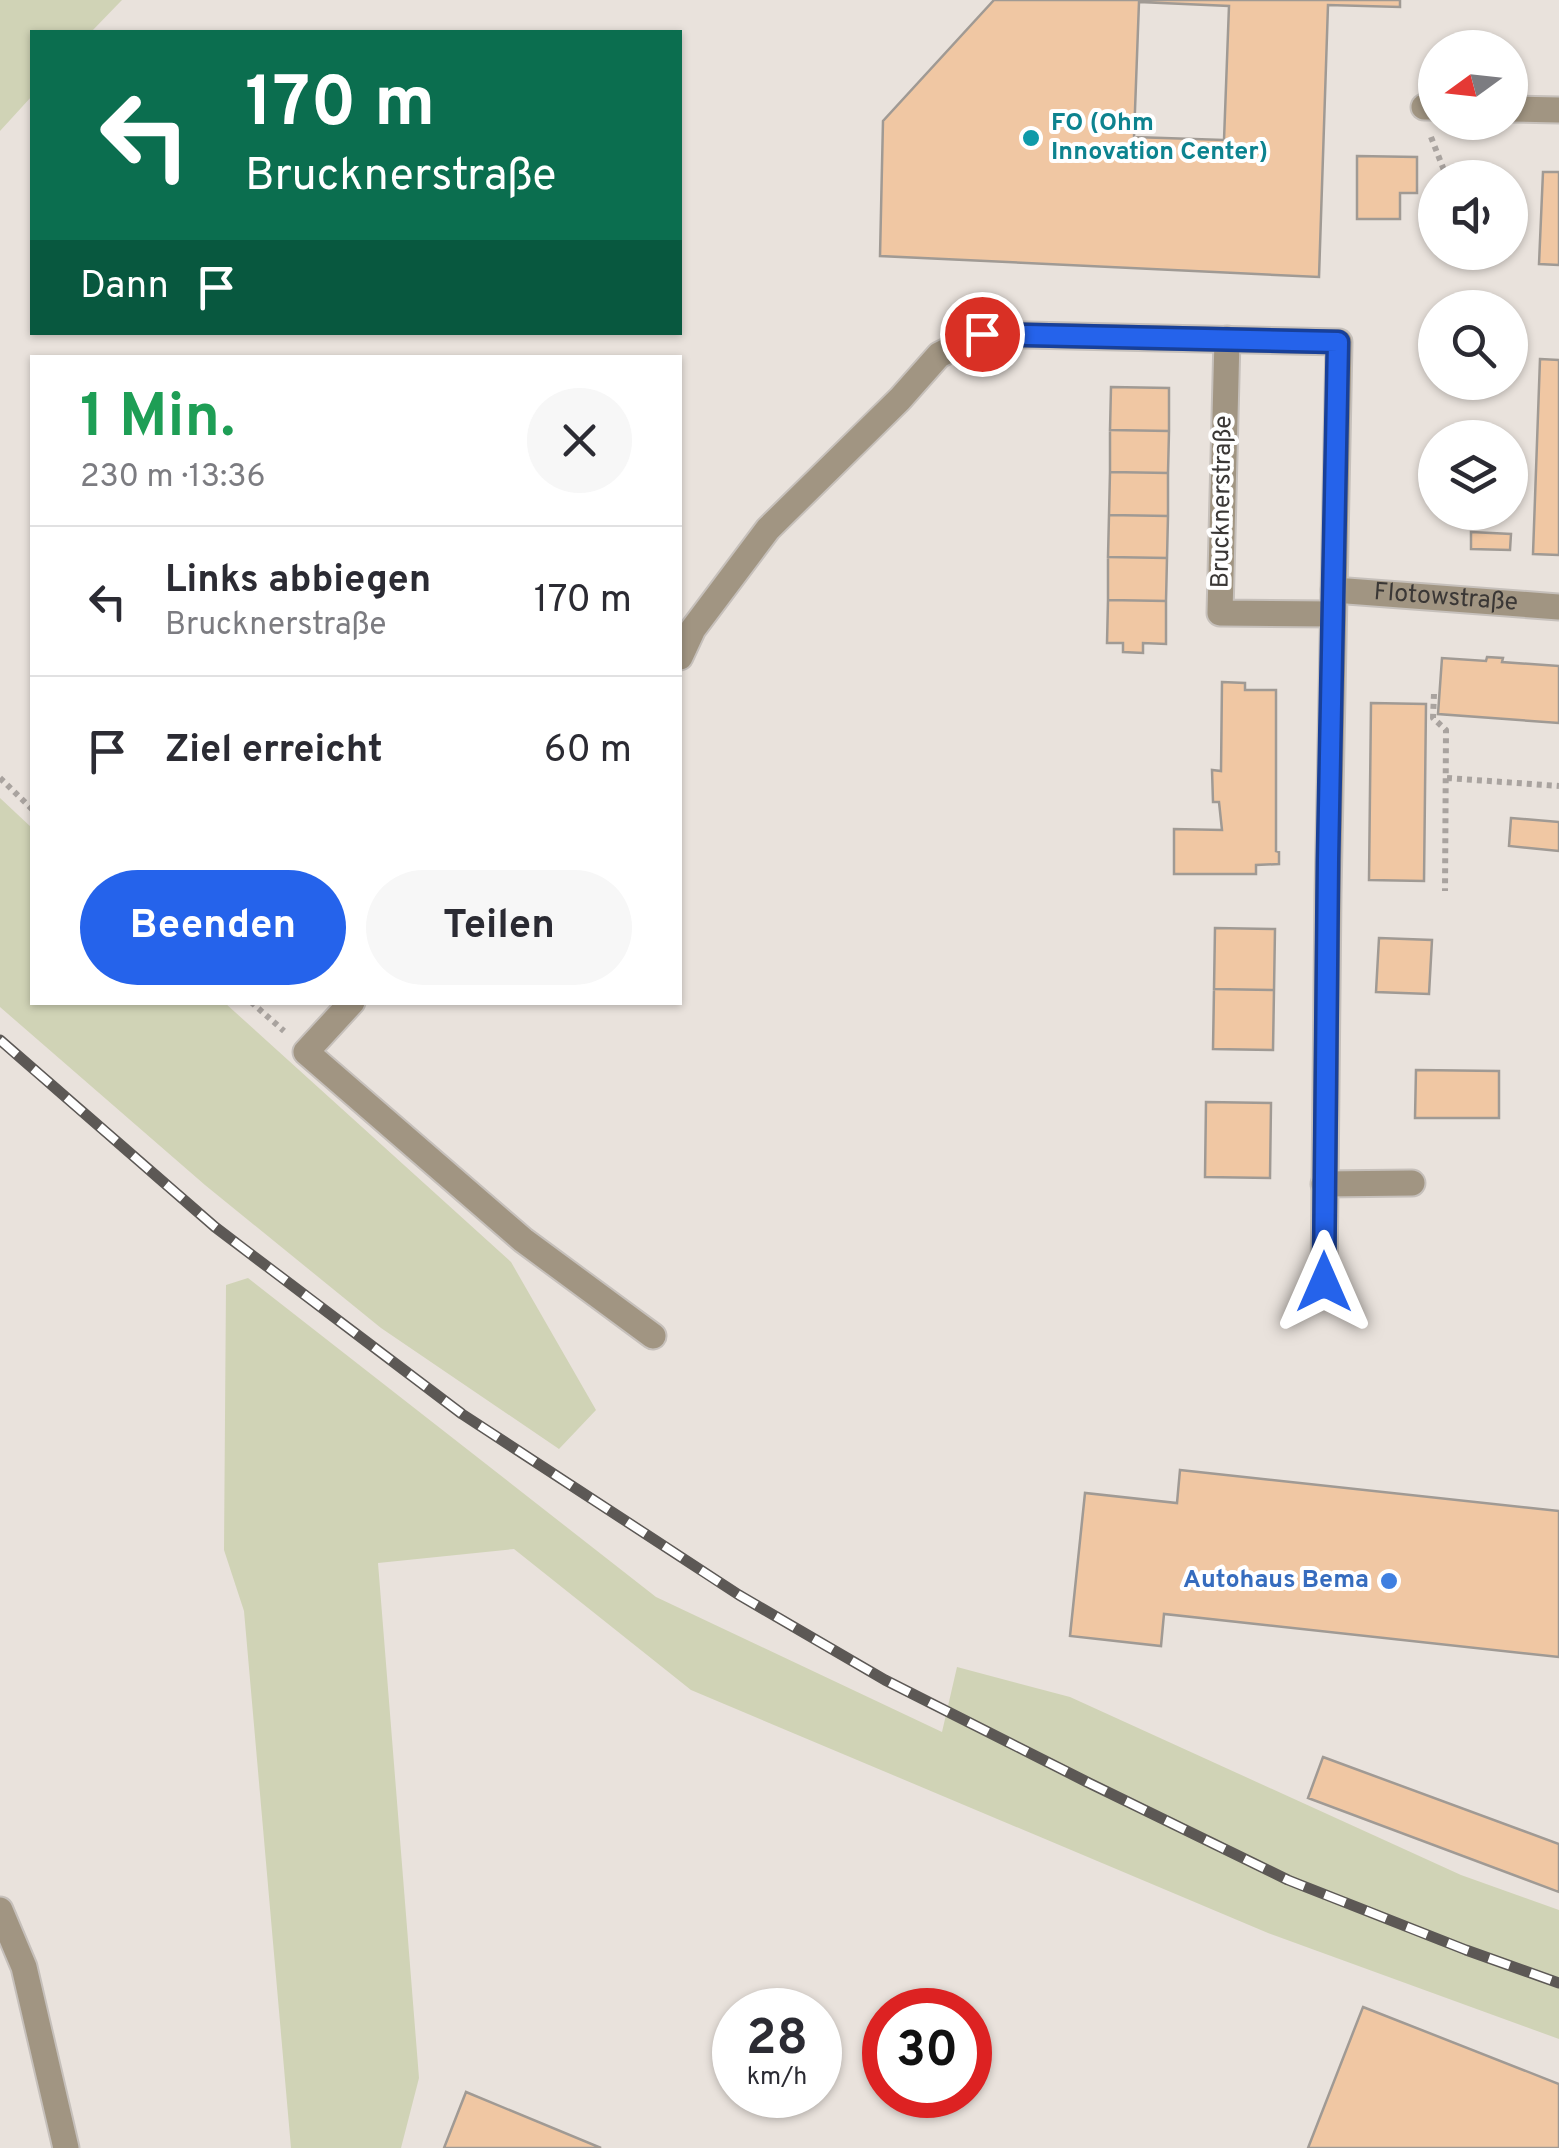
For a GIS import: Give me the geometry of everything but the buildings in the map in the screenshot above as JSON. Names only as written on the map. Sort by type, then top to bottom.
[{"type":"street","points":[[1528,109],[1559,110]]},
{"type":"street","points":[[682,654],[694,629],[768,530],[900,399],[938,355],[982,334],[1338,342],[1324,1282]]},
{"type":"street","name":"Brucknerstraße","points":[[1226,340],[1220,613],[1333,602]]},
{"type":"street","name":"Flotowstraße","points":[[1333,602],[1559,607]]},
{"type":"street","points":[[349,1005],[306,1052],[523,1240],[653,1336]]},
{"type":"street","points":[[1324,1184],[1412,1183]]},
{"type":"street","points":[[0,1910],[24,1967],[66,2148]]},
{"type":"path","points":[[1434,694],[1433,718],[1446,730],[1445,891]]},
{"type":"path","points":[[0,778],[30,808]]},
{"type":"path","points":[[1447,778],[1559,786]]},
{"type":"path","points":[[254,1005],[306,1052]]},
{"type":"green space","points":[[0,0],[122,0],[93,30],[30,30],[30,98],[0,131]]},
{"type":"green space","points":[[0,798],[30,826],[30,1005],[227,1005],[511,1262],[596,1410],[559,1449],[381,1328],[205,1185],[0,1007]]},
{"type":"green space","points":[[248,1278],[656,1597],[942,1732],[957,1667],[1070,1697],[1461,1875],[1559,1910],[1559,2039],[1268,1933],[691,1690],[514,1549],[378,1563],[419,2078],[401,2148],[291,2148],[244,1611],[224,1550],[226,1285]]},
{"type":"railway","points":[[0,1040],[215,1227],[462,1414],[739,1595],[885,1680],[1288,1880],[1559,1983]]},
{"type":"place","name":"FO (Ohm Innovation Center)","points":[[1031,138]]},
{"type":"place","name":"Autohaus Bema","points":[[1389,1581]]},
{"type":"route","points":[[982,334],[1338,342],[1324,1282]]}]
